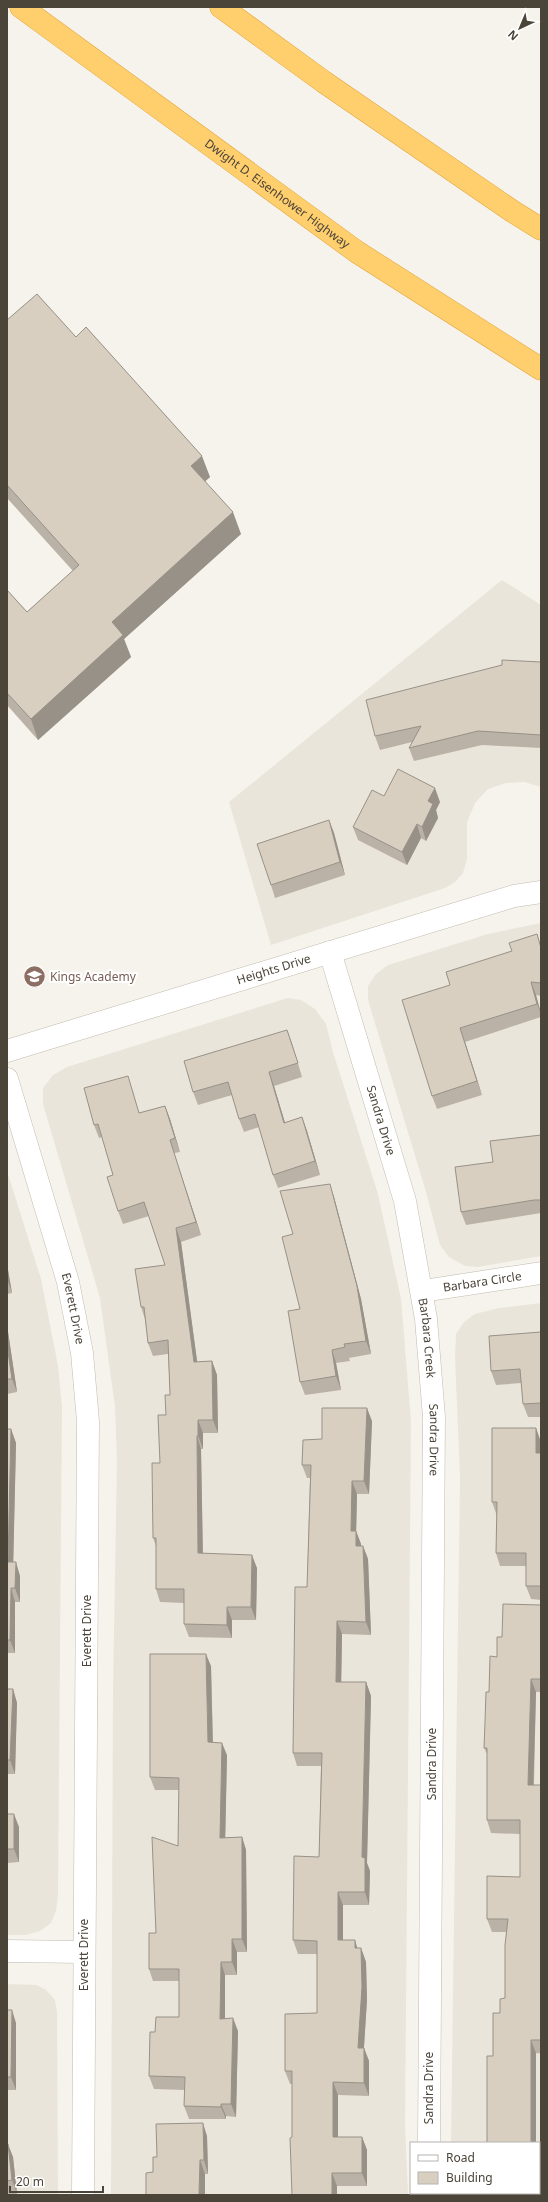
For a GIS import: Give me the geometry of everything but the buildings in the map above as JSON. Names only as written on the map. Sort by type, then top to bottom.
[{"type":"highway","name":"Dwight D. Eisenhower Highway","points":[[21,7],[357,252],[541,369]]},
{"type":"highway","points":[[221,7],[324,82],[512,211],[541,229]]},
{"type":"highway","points":[[512,211],[541,224]]},
{"type":"street","name":"Heights Drive","points":[[7,1051],[514,896],[541,892]]},
{"type":"street","name":"Sandra Drive","points":[[330,952],[405,1201],[422,1291]]},
{"type":"street","name":"Everett Drive","points":[[7,1078],[68,1282],[82,1353],[88,1421],[83,2195]]},
{"type":"street","name":"Barbara Circle","points":[[422,1291],[541,1273]]},
{"type":"street","name":"Barbara Creek","points":[[422,1291],[432,1385]]},
{"type":"street","name":"Sandra Drive","points":[[429,2142],[434,1425],[432,1385]]},
{"type":"street","points":[[7,1951],[84,1952]]},
{"type":"shaded area","points":[[502,580],[541,605],[541,787],[524,782],[506,783],[488,789],[475,803],[467,822],[467,859],[463,873],[455,882],[445,888],[271,945],[229,802]]},
{"type":"shaded area","points":[[541,923],[541,1256],[478,1267],[465,1266],[449,1257],[440,1245],[426,1192],[368,1000],[368,986],[376,974],[388,965],[488,934]]},
{"type":"shaded area","points":[[288,998],[301,1000],[315,1009],[326,1024],[333,1052],[378,1194],[401,1299],[411,1421],[405,2124],[408,2195],[111,2195],[113,1689],[117,1460],[115,1407],[100,1298],[43,1104],[43,1088],[53,1075],[67,1067]]},
{"type":"shaded area","points":[[7,1171],[41,1279],[58,1366],[62,1406],[58,1895],[56,1911],[51,1923],[40,1931],[26,1935],[7,1935]]},
{"type":"shaded area","points":[[541,1303],[541,2195],[453,2195],[540,2194],[540,2142],[451,2142],[460,1477],[455,1357],[456,1334],[464,1322],[475,1314],[499,1308]]},
{"type":"shaded area","points":[[7,1984],[37,1985],[46,1990],[55,2000],[57,2012],[58,2195],[7,2195]]},
{"type":"place","name":"Kings Academy","points":[[34,977]]}]
